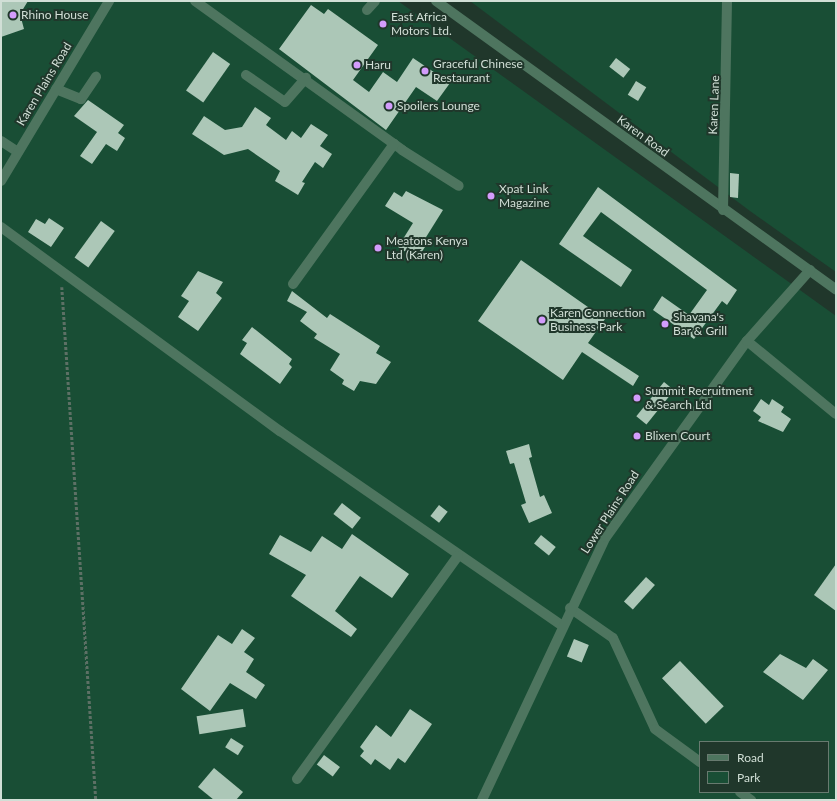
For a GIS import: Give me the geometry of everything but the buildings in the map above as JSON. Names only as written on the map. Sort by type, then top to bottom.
[{"type":"street","name":"Karen Plains Road","points":[[1,181],[109,1]]},
{"type":"street","points":[[195,1],[306,78],[394,144],[459,186]]},
{"type":"street","points":[[367,10],[375,1]]},
{"type":"street","name":"Karen Road","points":[[436,1],[724,210],[836,289]]},
{"type":"street","name":"Karen Lane","points":[[724,210],[727,1]]},
{"type":"street","points":[[246,75],[285,102],[306,78]]},
{"type":"street","points":[[56,89],[81,99],[96,77]]},
{"type":"street","points":[[1,141],[18,152]]},
{"type":"street","points":[[293,284],[394,144]]},
{"type":"street","points":[[1,227],[458,556],[563,626]]},
{"type":"street","name":"Lower Plains Road","points":[[482,800],[570,608],[625,508],[747,341],[810,270]]},
{"type":"street","points":[[747,341],[836,414]]},
{"type":"street","points":[[296,779],[458,556]]},
{"type":"street","points":[[570,608],[613,638],[656,730],[699,761]]},
{"type":"street","points":[[741,793],[751,800]]},
{"type":"path","points":[[62,272],[96,800]]},
{"type":"green space","points":[[1,1],[398,1],[836,316],[836,800],[1,800]]},
{"type":"green space","points":[[470,1],[836,1],[836,272],[750,211]]},
{"type":"place","name":"Rhino House","points":[[13,15]]},
{"type":"place","name":"East Africa Motors Ltd.","points":[[383,24]]},
{"type":"place","name":"Haru","points":[[357,65]]},
{"type":"place","name":"Graceful Chinese Restaurant","points":[[425,71]]},
{"type":"place","name":"Spoilers Lounge","points":[[389,106]]},
{"type":"place","name":"Xpat Link Magazine","points":[[491,196]]},
{"type":"place","name":"Meatons Kenya Ltd (Karen)","points":[[378,248]]},
{"type":"place","name":"Karen Connection Business Park","points":[[542,320]]},
{"type":"place","name":"Shavana's Bar & Grill","points":[[665,324]]},
{"type":"place","name":"Summit Recruitment & Search Ltd","points":[[637,398]]},
{"type":"place","name":"Blixen Court","points":[[637,436]]}]
